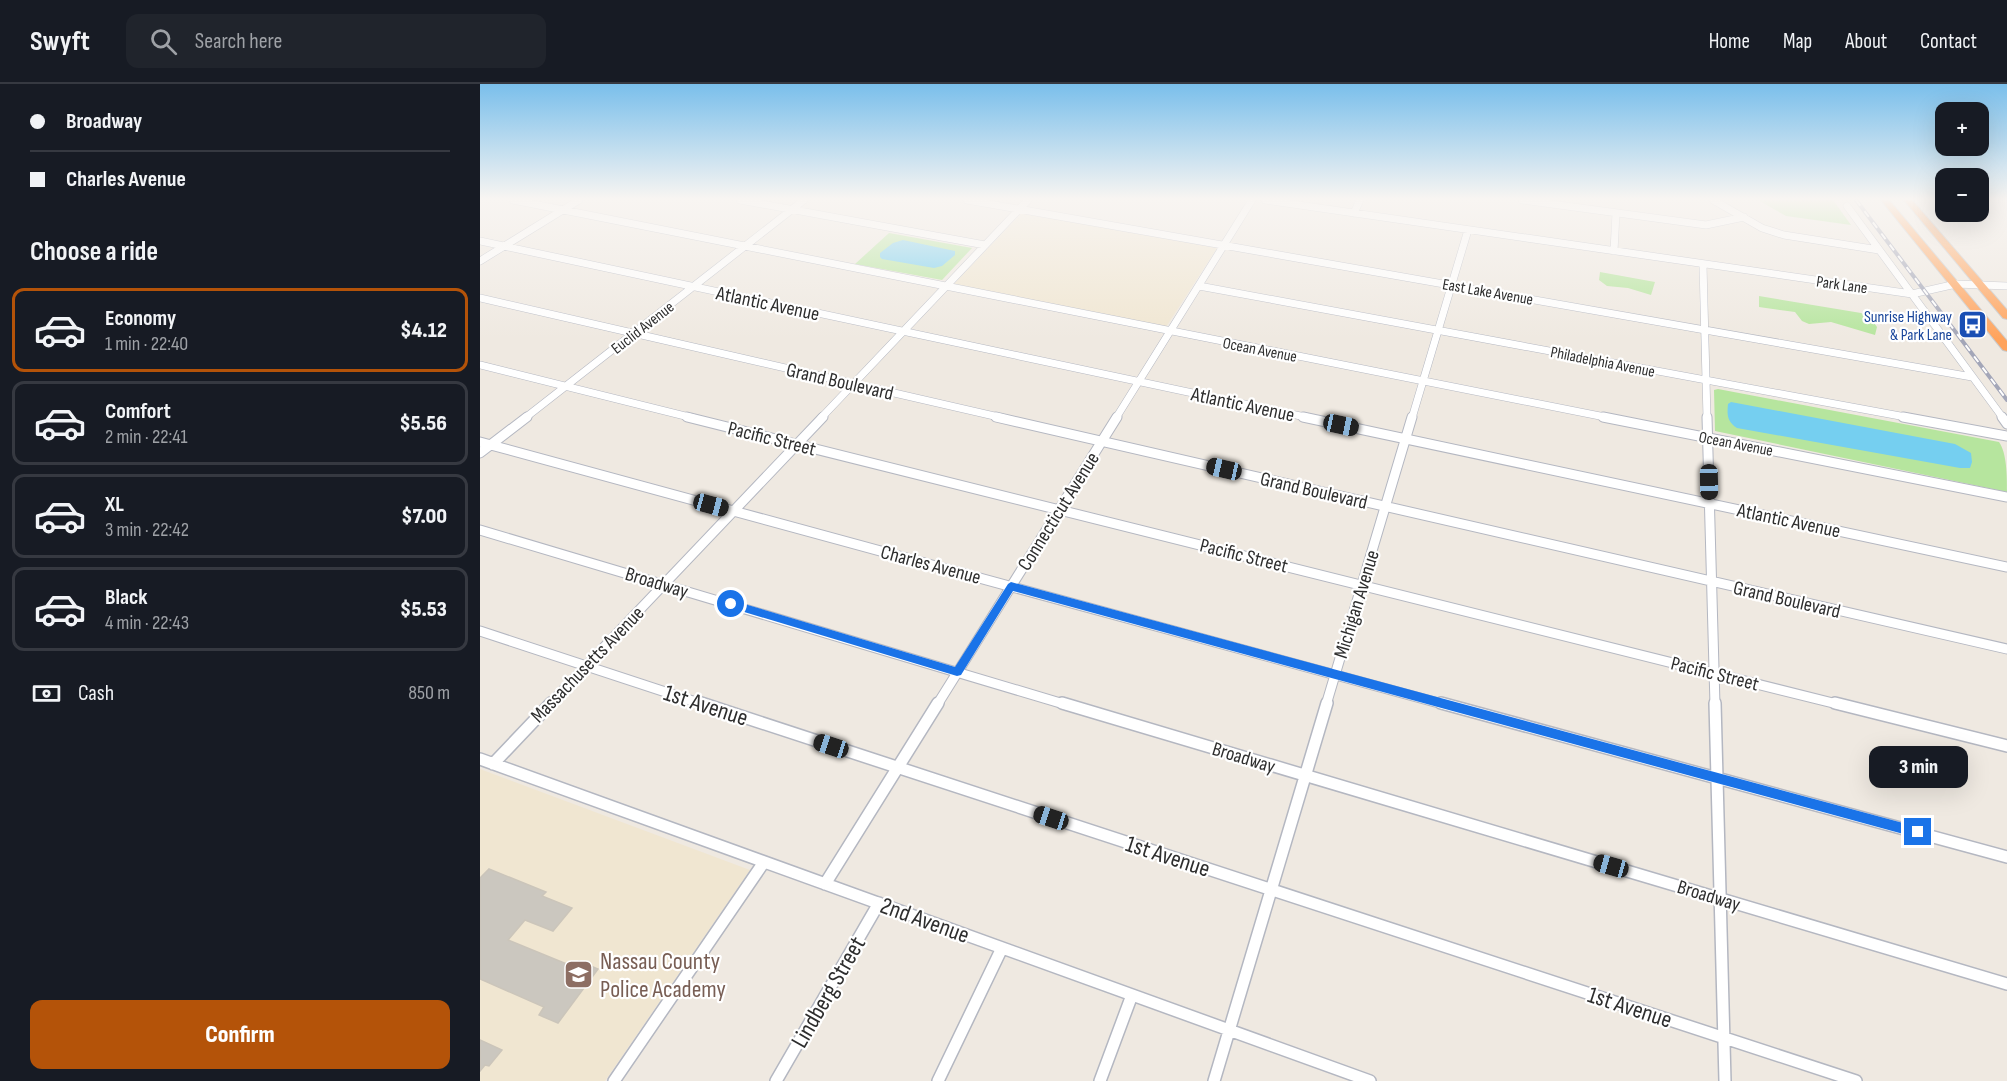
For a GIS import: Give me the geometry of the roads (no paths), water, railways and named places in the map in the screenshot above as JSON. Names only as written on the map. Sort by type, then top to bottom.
[{"type":"highway","points":[[1928,247],[2007,348]]},
{"type":"highway","points":[[1933,247],[1947,263],[1981,284]]},
{"type":"highway","points":[[1948,247],[2007,316]]},
{"type":"street","points":[[480,261],[503,247]]},
{"type":"street","name":"Atlantic Avenue","points":[[506,247],[2007,567]]},
{"type":"street","name":"Euclid Avenue","points":[[480,453],[744,247]]},
{"type":"street","name":"Ocean Avenue","points":[[748,247],[2007,497]]},
{"type":"street","name":"Massachusetts Avenue","points":[[493,764],[984,247]]},
{"type":"street","name":"Connecticut Avenue","points":[[825,884],[1224,247]]},
{"type":"street","name":"East Lake Avenue","points":[[1234,247],[1972,377]]},
{"type":"street","name":"Michigan Avenue","points":[[1214,1081],[1463,247]]},
{"type":"street","name":"Park Lane","points":[[1583,247],[1912,294],[1956,284],[2007,286]]},
{"type":"street","points":[[1614,247],[1614,251]]},
{"type":"street","points":[[1857,247],[1879,250]]},
{"type":"street","points":[[1876,247],[2007,424]]},
{"type":"street","points":[[1703,264],[1725,1081]]},
{"type":"street","name":"Philadelphia Avenue","points":[[1199,286],[2007,436]]},
{"type":"street","name":"Grand Boulevard","points":[[480,298],[2007,649]]},
{"type":"street","name":"Pacific Street","points":[[480,365],[2007,746]]},
{"type":"street","name":"Charles Avenue","points":[[480,442],[2007,857]]},
{"type":"street","name":"Broadway","points":[[480,530],[2007,984]]},
{"type":"street","name":"1st Avenue","points":[[480,632],[1856,1081]]},
{"type":"street","name":"2nd Avenue","points":[[480,759],[1370,1081]]},
{"type":"street","points":[[615,1081],[764,862]]},
{"type":"street","name":"Lindberg Street","points":[[776,1081],[879,903]]},
{"type":"street","points":[[938,1081],[1002,948]]},
{"type":"street","points":[[1100,1081],[1132,995]]},
{"type":"water","points":[[888,247],[934,247],[955,251],[955,255],[942,266],[934,268],[882,259],[880,253]]},
{"type":"water","points":[[1731,402],[1955,444],[1971,453],[1972,462],[1970,468],[1960,468],[1737,428],[1728,418],[1728,404]]},
{"type":"railway","points":[[1891,247],[2007,400]]},
{"type":"place","name":"Sunrise Highway & Park Lane","points":[[1973,325]]},
{"type":"place","name":"Nassau County Police Academy","points":[[579,975]]}]
